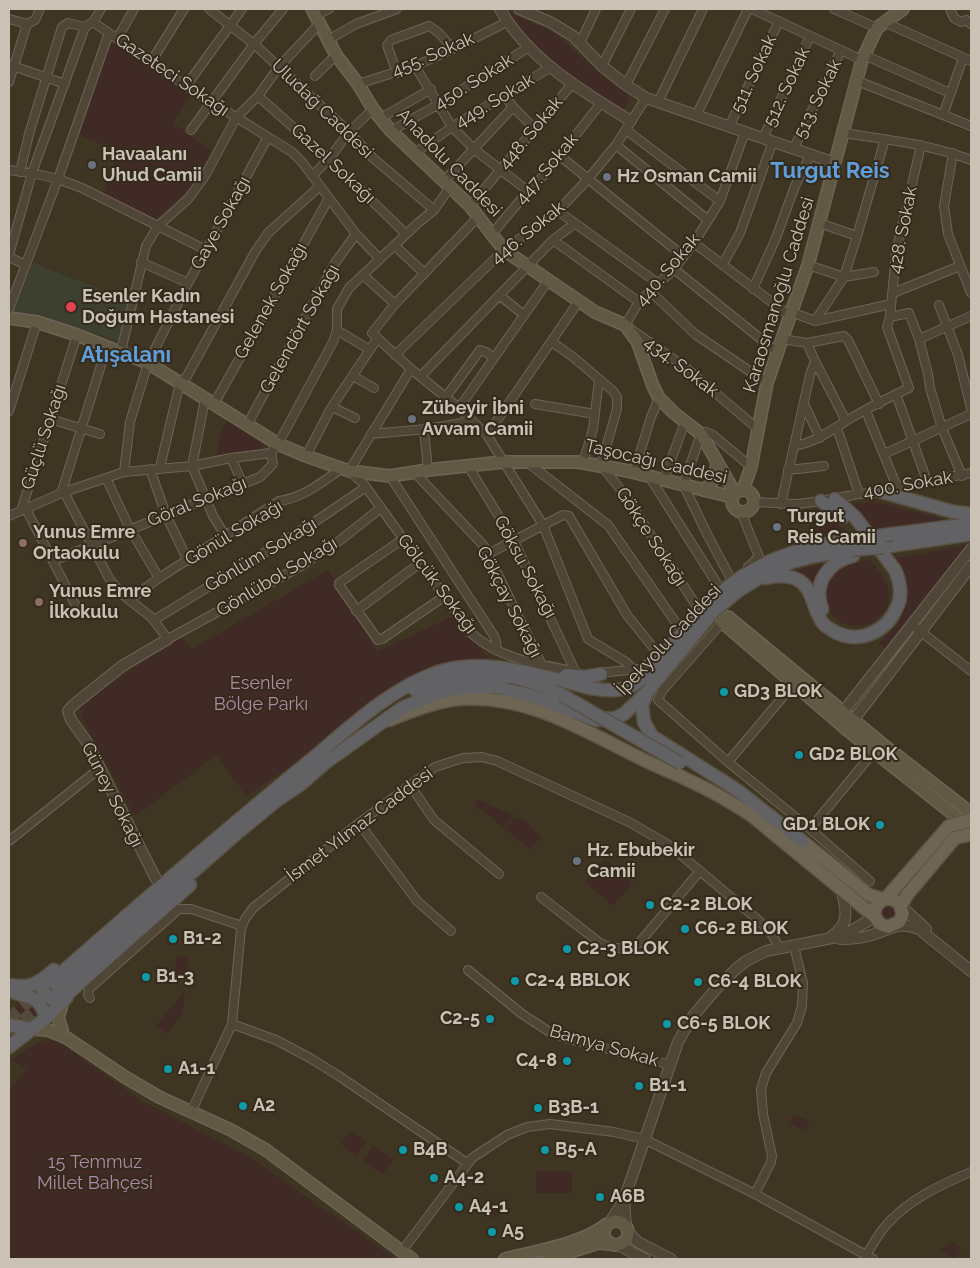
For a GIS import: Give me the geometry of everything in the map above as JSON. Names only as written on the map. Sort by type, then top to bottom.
[{"type":"highway","points":[[882,492],[954,512],[971,514]]},
{"type":"highway","points":[[752,582],[780,576],[799,580],[809,591],[822,623],[841,635],[852,637],[871,635],[890,622],[899,604],[901,595],[895,570],[859,522],[835,499]]},
{"type":"highway","points":[[821,501],[841,514],[850,524],[876,556],[891,579],[893,589],[890,608],[883,619],[875,625],[860,630],[843,628],[834,623],[823,610],[819,595],[826,572],[852,549],[893,534],[971,524]]},
{"type":"highway","points":[[852,549],[872,552],[884,547],[971,534]]},
{"type":"highway","name":"İpekyolu Caddesi","points":[[302,767],[387,698],[409,684],[448,669],[491,666],[531,673],[601,690],[624,689],[632,686],[646,676],[702,611],[729,586],[770,560],[808,547],[852,549]]},
{"type":"highway","name":"İpekyolu Caddesi","points":[[57,989],[236,845],[326,763],[402,708],[438,692],[467,687],[495,687],[530,695],[595,720],[615,718],[624,714],[648,690],[713,612],[728,599],[767,573],[791,562],[852,549]]},
{"type":"highway","points":[[531,673],[585,677],[601,674]]},
{"type":"highway","points":[[372,710],[426,686],[460,678],[512,678],[544,686],[734,795],[802,841]]},
{"type":"highway","points":[[648,690],[642,705],[644,722],[652,736],[737,790],[802,841]]},
{"type":"highway","points":[[9,1047],[46,1018],[57,989],[156,879],[212,831],[261,794],[302,767]]},
{"type":"highway","points":[[9,985],[57,989],[217,836],[302,767]]},
{"type":"highway","points":[[9,990],[37,1000],[41,1004],[46,1018]]},
{"type":"highway","points":[[9,1025],[31,1029]]},
{"type":"main road","name":"Karaosmanoğlu Caddesi","points":[[737,493],[751,467],[768,384],[777,352],[808,266],[844,133],[855,80],[863,57],[881,25],[903,9]]},
{"type":"main road","name":"Anadolu Caddesi","points":[[316,15],[336,55],[358,84],[373,109],[392,131],[470,206],[504,250],[595,312],[625,325]]},
{"type":"main road","name":"Taşocağı Caddesi","points":[[9,318],[36,322],[77,335],[148,362],[247,425],[275,449],[306,456],[345,470],[390,476],[503,462],[583,462],[664,480],[684,482],[703,490],[737,493]]},
{"type":"main road","points":[[625,325],[637,342],[659,398],[666,406],[701,434],[737,493]]},
{"type":"main road","points":[[703,490],[707,489],[714,478],[717,463]]},
{"type":"main road","points":[[737,493],[752,494],[755,502],[750,511],[741,512],[733,506],[737,493]]},
{"type":"main road","points":[[725,620],[877,748],[968,819]]},
{"type":"main road","points":[[373,729],[421,708],[458,699],[501,700],[526,705],[578,726],[728,801],[751,815],[884,926],[893,926],[899,922],[903,914],[901,906],[896,900],[869,895],[802,841]]},
{"type":"main road","points":[[901,906],[907,895],[955,838],[968,835],[968,819]]},
{"type":"main road","points":[[875,917],[875,909],[880,902],[888,896],[949,826],[968,819]]},
{"type":"main road","points":[[57,989],[58,1017],[62,1030]]},
{"type":"main road","points":[[46,1018],[77,1044],[125,1077],[159,1097],[231,1130],[266,1150],[412,1259]]},
{"type":"main road","points":[[31,1029],[48,1030],[77,1044]]},
{"type":"main road","points":[[505,1259],[564,1244],[598,1231],[608,1223],[617,1220],[627,1229],[625,1241],[614,1244],[598,1243],[548,1259]]},
{"type":"main road","points":[[608,1223],[604,1235],[614,1244]]},
{"type":"street","points":[[9,19],[27,24],[35,20],[40,9]]},
{"type":"street","points":[[26,265],[9,256],[32,173],[85,27],[93,22],[100,9]]},
{"type":"street","points":[[117,39],[134,9]]},
{"type":"street","points":[[151,62],[184,9]]},
{"type":"street","points":[[186,86],[242,9]]},
{"type":"street","points":[[190,130],[254,44],[283,9]]},
{"type":"street","points":[[121,351],[141,262],[146,246],[158,226],[188,199],[205,176],[236,118],[258,96],[316,15],[329,9]]},
{"type":"street","points":[[328,40],[356,24],[397,9]]},
{"type":"street","points":[[500,9],[507,22],[529,47],[551,67],[572,84],[601,103],[720,201]]},
{"type":"street","points":[[519,9],[550,22],[573,36],[602,66],[646,98],[835,163]]},
{"type":"street","points":[[580,43],[596,9]]},
{"type":"street","points":[[602,66],[630,9]]},
{"type":"street","points":[[626,85],[665,9]]},
{"type":"street","points":[[658,102],[703,9]]},
{"type":"street","points":[[696,116],[750,9],[841,50],[863,57],[950,93]]},
{"type":"street","points":[[834,9],[881,25],[971,62]]},
{"type":"street","points":[[950,9],[954,18],[961,22],[970,20]]},
{"type":"street","name":"Uludağ Caddesi","points":[[214,10],[254,44],[349,132],[373,158],[434,210]]},
{"type":"street","name":"511. Sokak","points":[[729,127],[779,21]]},
{"type":"street","name":"Gazeteci Sokağı","points":[[93,22],[186,86],[292,152],[302,162],[356,234],[380,259]]},
{"type":"street","name":"455. Sokak","points":[[358,84],[415,66],[507,22]]},
{"type":"street","points":[[20,172],[29,134],[62,27],[68,23],[85,27]]},
{"type":"street","points":[[9,82],[11,66],[27,24]]},
{"type":"street","points":[[397,73],[387,45],[391,40],[429,26],[453,49]]},
{"type":"street","points":[[9,309],[11,297],[26,265],[58,179],[109,33]]},
{"type":"street","name":"512. Sokak","points":[[723,264],[740,232],[768,139],[810,36]]},
{"type":"street","name":"450. Sokak","points":[[392,131],[439,104],[529,47]]},
{"type":"street","name":"513. Sokak","points":[[794,148],[841,50]]},
{"type":"street","points":[[315,76],[336,55]]},
{"type":"street","points":[[943,115],[963,58]]},
{"type":"street","points":[[11,66],[65,84]]},
{"type":"street","points":[[415,66],[452,127],[475,150],[528,191]]},
{"type":"street","name":"449. Sokak","points":[[415,154],[452,127],[551,67]]},
{"type":"street","points":[[855,80],[971,125]]},
{"type":"street","name":"448. Sokak","points":[[470,206],[572,84]]},
{"type":"street","points":[[381,118],[431,90]]},
{"type":"street","name":"Gazel Sokağı","points":[[258,96],[329,159],[406,234]]},
{"type":"street","points":[[505,96],[535,129]]},
{"type":"street","name":"446. Sokak","points":[[395,355],[504,250],[558,211],[616,145],[646,98]]},
{"type":"street","name":"447. Sokak","points":[[492,234],[560,156],[601,103]]},
{"type":"street","points":[[9,516],[63,493],[124,472],[160,467],[192,466],[275,449],[333,342],[337,330],[337,309],[349,288],[434,210],[447,184],[513,107]]},
{"type":"street","points":[[312,176],[329,159],[349,132],[373,109]]},
{"type":"street","name":"440. Sokak","points":[[625,325],[640,302],[674,269],[694,243],[720,201],[746,132]]},
{"type":"street","points":[[844,133],[921,145],[953,153],[971,160]]},
{"type":"street","name":"Gaye Sokağı","points":[[124,472],[130,422],[148,362],[188,283],[268,137]]},
{"type":"street","points":[[815,321],[844,277],[885,139]]},
{"type":"street","points":[[616,145],[708,220]]},
{"type":"street","name":"428. Sokak","points":[[896,394],[909,388],[887,327],[893,293],[896,253],[921,145]]},
{"type":"street","points":[[953,153],[944,206],[948,234],[971,292]]},
{"type":"street","points":[[753,289],[811,154]]},
{"type":"street","points":[[560,156],[684,256]]},
{"type":"street","points":[[9,170],[58,179],[82,188],[206,250]]},
{"type":"street","points":[[160,467],[180,383],[187,376],[255,252],[268,233],[320,186]]},
{"type":"street","name":"Gelenek Sokağı","points":[[192,466],[210,402],[329,198]]},
{"type":"street","points":[[558,211],[659,284]]},
{"type":"street","points":[[478,217],[395,304],[372,333],[411,369],[488,434],[503,462],[544,525],[588,639],[626,662],[634,670],[640,669],[659,655],[719,587],[759,557],[741,512]]},
{"type":"street","points":[[820,223],[857,236]]},
{"type":"street","points":[[421,376],[553,240],[574,224]]},
{"type":"street","name":"Gelendört Sokağı","points":[[247,425],[336,263],[356,234]]},
{"type":"street","points":[[553,240],[640,302]]},
{"type":"street","points":[[694,243],[753,289],[790,314],[815,321],[891,304]]},
{"type":"street","points":[[394,245],[424,273]]},
{"type":"street","points":[[141,262],[188,283]]},
{"type":"street","points":[[808,266],[844,277],[874,272]]},
{"type":"street","points":[[893,293],[960,266]]},
{"type":"street","points":[[674,269],[777,352]]},
{"type":"street","points":[[363,275],[395,304]]},
{"type":"street","points":[[459,408],[548,281]]},
{"type":"street","points":[[651,292],[696,334],[768,384]]},
{"type":"street","points":[[499,295],[524,315]]},
{"type":"street","points":[[488,434],[579,301]]},
{"type":"street","points":[[939,304],[958,355],[971,408]]},
{"type":"street","points":[[890,317],[909,313],[919,339],[930,388],[942,428],[962,476]]},
{"type":"street","points":[[919,339],[971,316]]},
{"type":"street","points":[[9,411],[12,392],[36,322]]},
{"type":"street","name":"434. Sokak","points":[[625,325],[685,367],[760,430]]},
{"type":"street","points":[[337,330],[370,350]]},
{"type":"street","name":"Güçlü Sokağı","points":[[23,510],[77,335]]},
{"type":"street","points":[[782,339],[807,343],[844,336],[848,340],[879,404]]},
{"type":"street","points":[[306,456],[332,407],[378,340]]},
{"type":"street","points":[[552,342],[574,357],[613,391],[617,397],[616,409],[601,465]]},
{"type":"street","points":[[807,343],[846,421]]},
{"type":"street","points":[[107,346],[63,493],[110,580],[129,600],[154,620],[168,639]]},
{"type":"street","points":[[446,397],[480,350],[494,358]]},
{"type":"street","points":[[781,504],[815,361]]},
{"type":"street","points":[[345,470],[371,434],[411,369]]},
{"type":"street","points":[[353,376],[374,388]]},
{"type":"street","points":[[583,462],[593,429],[599,380]]},
{"type":"street","points":[[794,446],[807,444],[820,438],[846,421],[896,394],[927,480]]},
{"type":"street","points":[[634,472],[659,398]]},
{"type":"street","points":[[804,403],[820,438]]},
{"type":"street","points":[[535,404],[595,414]]},
{"type":"street","points":[[332,407],[355,418]]},
{"type":"street","points":[[866,411],[897,487]]},
{"type":"street","points":[[884,454],[971,414]]},
{"type":"street","points":[[50,419],[100,434]]},
{"type":"street","points":[[371,434],[424,430],[473,421]]},
{"type":"street","points":[[664,480],[685,422]]},
{"type":"street","points":[[837,428],[858,494]]},
{"type":"street","points":[[424,430],[428,470]]},
{"type":"street","points":[[731,579],[707,534],[684,482],[701,434],[706,432],[713,435],[751,467]]},
{"type":"street","name":"Göral Sokağı","points":[[53,561],[260,477],[273,464],[275,449]]},
{"type":"street","points":[[231,458],[243,484]]},
{"type":"street","points":[[526,461],[608,525],[681,630]]},
{"type":"street","name":"Gökçe Sokağı","points":[[601,465],[625,495],[699,610]]},
{"type":"street","points":[[192,466],[213,516],[226,537]]},
{"type":"street","name":"Göksu Sokağı","points":[[468,466],[514,541],[575,671]]},
{"type":"street","points":[[788,470],[824,466]]},
{"type":"street","points":[[150,469],[166,515],[188,561]]},
{"type":"street","name":"Gölcük Sokağı","points":[[345,470],[366,487],[471,633],[479,640],[521,661],[601,674],[634,670]]},
{"type":"street","name":"Gönül Sokağı","points":[[129,600],[159,578],[226,537],[279,501],[291,500],[345,470]]},
{"type":"street","name":"Gökçay Sokağı","points":[[415,473],[484,546],[542,665]]},
{"type":"street","name":"400. Sokak","points":[[755,502],[781,504],[821,501],[858,494],[882,492],[927,480],[962,476],[971,473]]},
{"type":"street","points":[[390,476],[494,636],[497,650]]},
{"type":"street","points":[[649,476],[719,587]]},
{"type":"street","points":[[106,478],[130,529],[159,578]]},
{"type":"street","name":"Gönlüm Sokağı","points":[[154,620],[313,524],[366,487]]},
{"type":"street","name":"Gönlübol Sokağı","points":[[168,639],[301,566],[339,541],[382,508]]},
{"type":"street","points":[[23,510],[53,561],[76,606]]},
{"type":"street","points":[[488,554],[563,515],[569,516],[627,615],[659,655]]},
{"type":"street","points":[[403,539],[339,583],[378,640],[445,596]]},
{"type":"street","points":[[839,716],[971,549]]},
{"type":"street","points":[[356,610],[420,563]]},
{"type":"street","points":[[850,725],[971,566]]},
{"type":"street","points":[[725,620],[662,691],[658,700],[728,762],[870,880]]},
{"type":"street","points":[[910,624],[971,671]]},
{"type":"street","name":"Güney Sokağı","points":[[156,879],[86,741],[71,720],[68,711],[122,666],[168,639]]},
{"type":"street","points":[[728,762],[797,681]]},
{"type":"street","points":[[810,829],[877,748]]},
{"type":"street","name":"İsmet Yılmaz Caddesi","points":[[191,1112],[232,1024],[242,926],[248,914],[262,899],[410,785],[435,767],[463,758],[482,757],[496,761],[629,822],[668,845],[771,932],[780,948]]},
{"type":"street","points":[[9,842],[100,768]]},
{"type":"street","points":[[410,785],[434,820],[499,874]]},
{"type":"street","points":[[359,823],[417,902],[451,931]]},
{"type":"street","points":[[541,897],[600,943],[610,948],[623,949],[639,943],[700,871]]},
{"type":"street","points":[[825,940],[841,930],[845,921],[846,907],[841,889]]},
{"type":"street","points":[[901,906],[971,966]]},
{"type":"street","points":[[90,998],[88,995],[89,989],[179,910],[191,909],[242,926]]},
{"type":"street","points":[[825,940],[850,932],[875,917]]},
{"type":"street","points":[[608,1223],[624,1200],[678,1042],[693,1016],[717,988],[746,961],[766,951],[825,940],[870,936],[893,926],[908,926],[919,929],[971,972]]},
{"type":"street","points":[[755,1194],[771,1162],[772,1156],[763,1114],[761,1089],[766,1074],[797,1023],[802,1006],[803,983],[794,946]]},
{"type":"street","name":"Bamya Sokak","points":[[468,970],[522,1014],[548,1032],[671,1065]]},
{"type":"street","points":[[232,1024],[276,1040],[310,1058],[467,1163]]},
{"type":"street","points":[[402,1251],[472,1158],[507,1135],[527,1127],[550,1124],[580,1127],[644,1139],[755,1194],[870,1257],[888,1223],[913,1202],[947,1182],[971,1172]]},
{"type":"street","points":[[624,1200],[627,1229],[638,1242],[672,1259]]},
{"type":"street","points":[[614,1244],[645,1259]]},
{"type":"shaded area","name":"Esenler Kadın Doğum Hastanesi","points":[[33,263],[129,301],[118,341],[41,316],[13,312]]},
{"type":"green space","points":[[510,13],[553,32],[606,79],[627,94],[629,102],[625,109],[619,109],[574,81],[522,35],[508,16]]},
{"type":"green space","points":[[111,38],[192,94],[173,123],[212,151],[192,186],[156,220],[104,194],[118,151],[79,135]]},
{"type":"green space","points":[[229,420],[262,444],[264,450],[219,458],[220,438],[226,422]]},
{"type":"green space","points":[[875,502],[955,522],[873,532],[845,504]]},
{"type":"green space","points":[[818,509],[832,518],[849,535],[813,541],[808,510]]},
{"type":"green space","points":[[969,545],[887,650],[879,643],[897,625],[907,601],[906,582],[892,559]]},
{"type":"green space","points":[[870,560],[887,585],[888,605],[881,616],[870,623],[858,626],[845,624],[834,617],[827,606],[826,589],[828,582],[837,571],[856,563]]},
{"type":"green space","points":[[827,564],[813,590],[788,574],[807,567]]},
{"type":"green space","name":"Esenler Bölge Parkı","points":[[328,570],[377,652],[455,615],[489,660],[445,664],[412,675],[382,694],[292,765],[246,796],[217,755],[135,816],[81,716],[80,706],[168,644],[181,637],[192,649]]},
{"type":"green space","points":[[479,800],[514,816],[503,827],[475,805]]},
{"type":"green space","points":[[515,817],[528,823],[541,838],[530,849],[505,829]]},
{"type":"green space","points":[[605,859],[633,883],[613,906],[585,882]]},
{"type":"green space","points":[[888,906],[893,908],[895,913],[893,918],[888,920],[883,918],[881,913],[883,908]]},
{"type":"green space","points":[[177,956],[189,958],[186,978],[174,977]]},
{"type":"green space","points":[[185,989],[183,1012],[167,1034],[157,1026]]},
{"type":"green space","points":[[17,999],[33,1003],[38,1012],[32,1019],[25,1021],[9,1017],[9,1014],[17,1005]]},
{"type":"green space","name":"15 Temmuz Millet Bahçesi","points":[[48,1040],[56,1041],[64,1046],[142,1101],[244,1154],[395,1259],[9,1259],[9,1091],[27,1069],[12,1061],[28,1048]]},
{"type":"green space","points":[[794,1115],[809,1121],[805,1130],[790,1124]]},
{"type":"green space","points":[[351,1130],[367,1142],[356,1156],[341,1144]]},
{"type":"green space","points":[[373,1145],[393,1159],[383,1174],[363,1161]]},
{"type":"green space","points":[[536,1171],[572,1171],[572,1193],[536,1193]]},
{"type":"green space","points":[[492,1200],[503,1211],[496,1218],[486,1207]]},
{"type":"green space","points":[[954,1242],[961,1251],[954,1259],[940,1250]]},
{"type":"tunnel","points":[[9,1019],[51,982]]},
{"type":"tunnel","points":[[9,1033],[48,998]]},
{"type":"place","name":"Havaalanı Uhud Camii","points":[[92,165]]},
{"type":"place","name":"Hz Osman Camii","points":[[607,177]]},
{"type":"place","name":"Esenler Kadın Doğum Hastanesi","points":[[71,307]]},
{"type":"place","name":"Zübeyir İbni Avvam Camii","points":[[412,419]]},
{"type":"place","name":"Turgut Reis Camii","points":[[777,527]]},
{"type":"place","name":"Yunus Emre Ortaokulu","points":[[23,543]]},
{"type":"place","name":"Yunus Emre İlkokulu","points":[[39,602]]},
{"type":"place","name":"GD3 BLOK","points":[[724,692]]},
{"type":"place","name":"GD2 BLOK","points":[[799,755]]},
{"type":"place","name":"GD1 BLOK","points":[[880,825]]},
{"type":"place","name":"Hz. Ebubekir Camii","points":[[577,861]]},
{"type":"place","name":"C2-2 BLOK","points":[[650,905]]},
{"type":"place","name":"C6-2 BLOK","points":[[685,929]]},
{"type":"place","name":"B1-2","points":[[173,939]]},
{"type":"place","name":"C2-3 BLOK","points":[[567,949]]},
{"type":"place","name":"B1-3","points":[[146,977]]},
{"type":"place","name":"C2-4 BBLOK","points":[[515,981]]},
{"type":"place","name":"C6-4 BLOK","points":[[698,982]]},
{"type":"place","name":"C2-5","points":[[490,1019]]},
{"type":"place","name":"C6-5 BLOK","points":[[667,1024]]},
{"type":"place","name":"C4-8","points":[[567,1061]]},
{"type":"place","name":"A1-1","points":[[168,1069]]},
{"type":"place","name":"B1-1","points":[[639,1086]]},
{"type":"place","name":"A2","points":[[243,1106]]},
{"type":"place","name":"B3B-1","points":[[538,1108]]},
{"type":"place","name":"B4B","points":[[403,1150]]},
{"type":"place","name":"B5-A","points":[[545,1150]]},
{"type":"place","name":"A4-2","points":[[434,1178]]},
{"type":"place","name":"A6B","points":[[600,1197]]},
{"type":"place","name":"A4-1","points":[[459,1207]]},
{"type":"place","name":"A5","points":[[492,1232]]},
{"type":"district","name":"Turgut Reis","points":[[830,171]]},
{"type":"district","name":"Atışalanı","points":[[126,355]]}]
